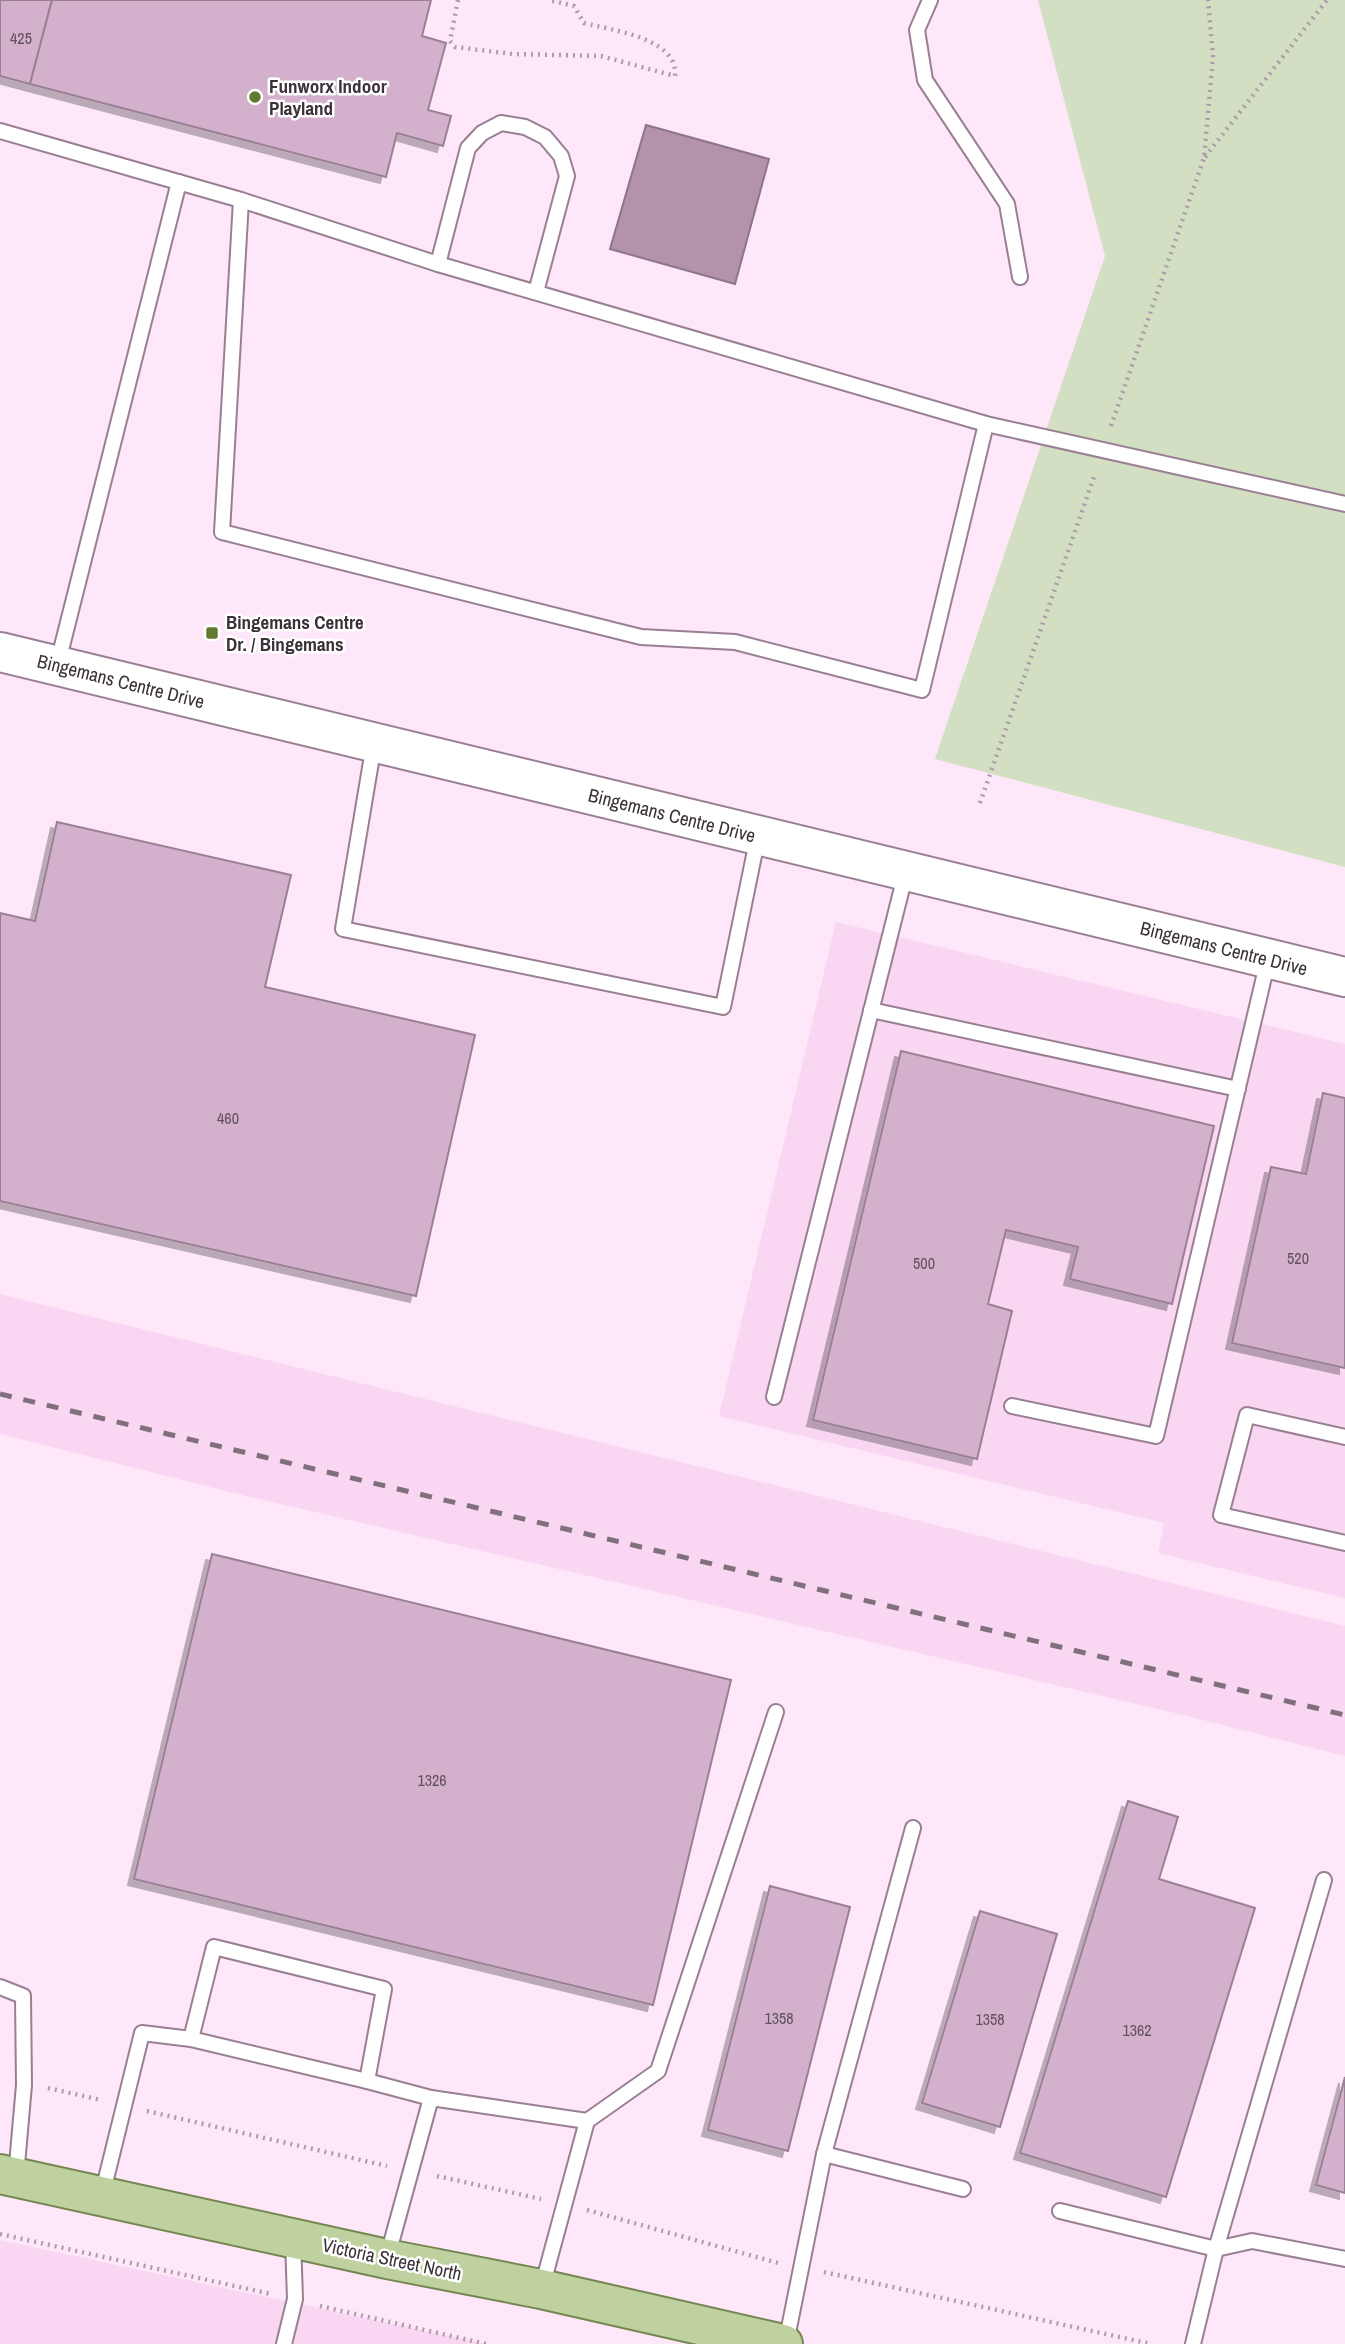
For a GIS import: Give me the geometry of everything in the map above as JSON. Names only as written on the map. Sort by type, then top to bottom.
[{"type":"main road","name":"Bingemans Centre Drive","points":[[0,652],[1345,977]]},
{"type":"main road","name":"Victoria Street North","points":[[8,2176],[387,2259],[541,2289],[785,2344]]},
{"type":"lane","points":[[929,0],[917,30],[925,80],[1007,204],[1020,277]]},
{"type":"lane","points":[[438,264],[468,148],[482,133],[501,123],[525,127],[545,137],[561,156],[568,176],[536,292]]},
{"type":"lane","points":[[0,131],[241,200],[438,264],[986,424],[1345,505]]},
{"type":"lane","points":[[57,666],[179,182]]},
{"type":"lane","points":[[241,200],[222,532],[641,636],[735,642],[922,690],[986,424]]},
{"type":"lane","points":[[375,743],[343,929],[723,1007],[758,835]]},
{"type":"lane","points":[[774,1397],[906,871]]},
{"type":"lane","points":[[1012,1406],[1156,1436],[1268,958]]},
{"type":"lane","points":[[871,1010],[1238,1089]]},
{"type":"lane","points":[[1345,1437],[1247,1415],[1221,1516],[1345,1543]]},
{"type":"lane","points":[[541,2289],[587,2121],[658,2071],[776,1712]]},
{"type":"lane","points":[[785,2344],[824,2154],[913,1828]]},
{"type":"lane","points":[[1193,2344],[1216,2249],[1324,1880]]},
{"type":"lane","points":[[191,2039],[214,1947],[384,1989],[366,2081]]},
{"type":"lane","points":[[0,1987],[23,1996],[24,2085],[8,2176]]},
{"type":"lane","points":[[102,2197],[142,2033],[191,2039],[431,2098],[587,2121]]},
{"type":"lane","points":[[387,2259],[431,2098]]},
{"type":"lane","points":[[824,2154],[963,2189]]},
{"type":"lane","points":[[1060,2211],[1216,2249],[1251,2241],[1345,2259]]},
{"type":"lane","points":[[284,2344],[295,2299],[293,2238]]},
{"type":"path","points":[[458,0],[450,41],[455,47],[513,54],[601,56],[675,76],[676,71],[666,51],[650,41],[584,23],[574,6],[550,0]]},
{"type":"path","points":[[980,803],[1204,158],[1213,57],[1208,0]]},
{"type":"path","points":[[1204,158],[1327,0]]},
{"type":"path","points":[[0,2234],[486,2344]]},
{"type":"shaded area","points":[[646,125],[769,159],[735,284],[610,249]]},
{"type":"shaded area","points":[[836,922],[1345,1044],[1345,1598],[1158,1553],[1164,1523],[719,1416]]},
{"type":"shaded area","points":[[0,1294],[1345,1626],[1345,1756],[1175,1713],[238,1494],[0,1434]]},
{"type":"shaded area","points":[[0,2240],[486,2344],[0,2344]]},
{"type":"green space","points":[[1038,0],[1345,0],[1345,867],[935,759],[1105,256]]},
{"type":"building","points":[[0,0],[52,0],[30,84],[0,76]]},
{"type":"building","name":"Funworx Indoor Playland","points":[[52,0],[431,0],[422,36],[446,43],[428,110],[451,116],[443,146],[397,133],[386,177],[30,84]]},
{"type":"building","points":[[57,822],[291,875],[265,987],[475,1035],[416,1296],[0,1201],[0,913],[35,921]]},
{"type":"building","points":[[901,1051],[1214,1126],[1172,1304],[1070,1279],[1078,1247],[1006,1230],[988,1304],[1012,1311],[977,1459],[813,1420]]},
{"type":"building","points":[[1323,1093],[1345,1098],[1345,1368],[1232,1343],[1271,1167],[1306,1174]]},
{"type":"building","points":[[212,1554],[731,1680],[653,2005],[134,1879]]},
{"type":"building","points":[[1128,1801],[1178,1817],[1159,1879],[1255,1908],[1166,2197],[1020,2153]]},
{"type":"building","points":[[770,1886],[850,1907],[788,2151],[708,2130]]},
{"type":"building","points":[[980,1911],[1057,1934],[1000,2127],[922,2103]]},
{"type":"building","points":[[1345,2077],[1345,2193],[1316,2185]]},
{"type":"railway","points":[[0,1394],[1345,1715]]},
{"type":"place","name":"Funworx Indoor Playland","points":[[255,97]]},
{"type":"place","name":"Bingemans Centre Dr. / Bingemans","points":[[212,633]]}]
